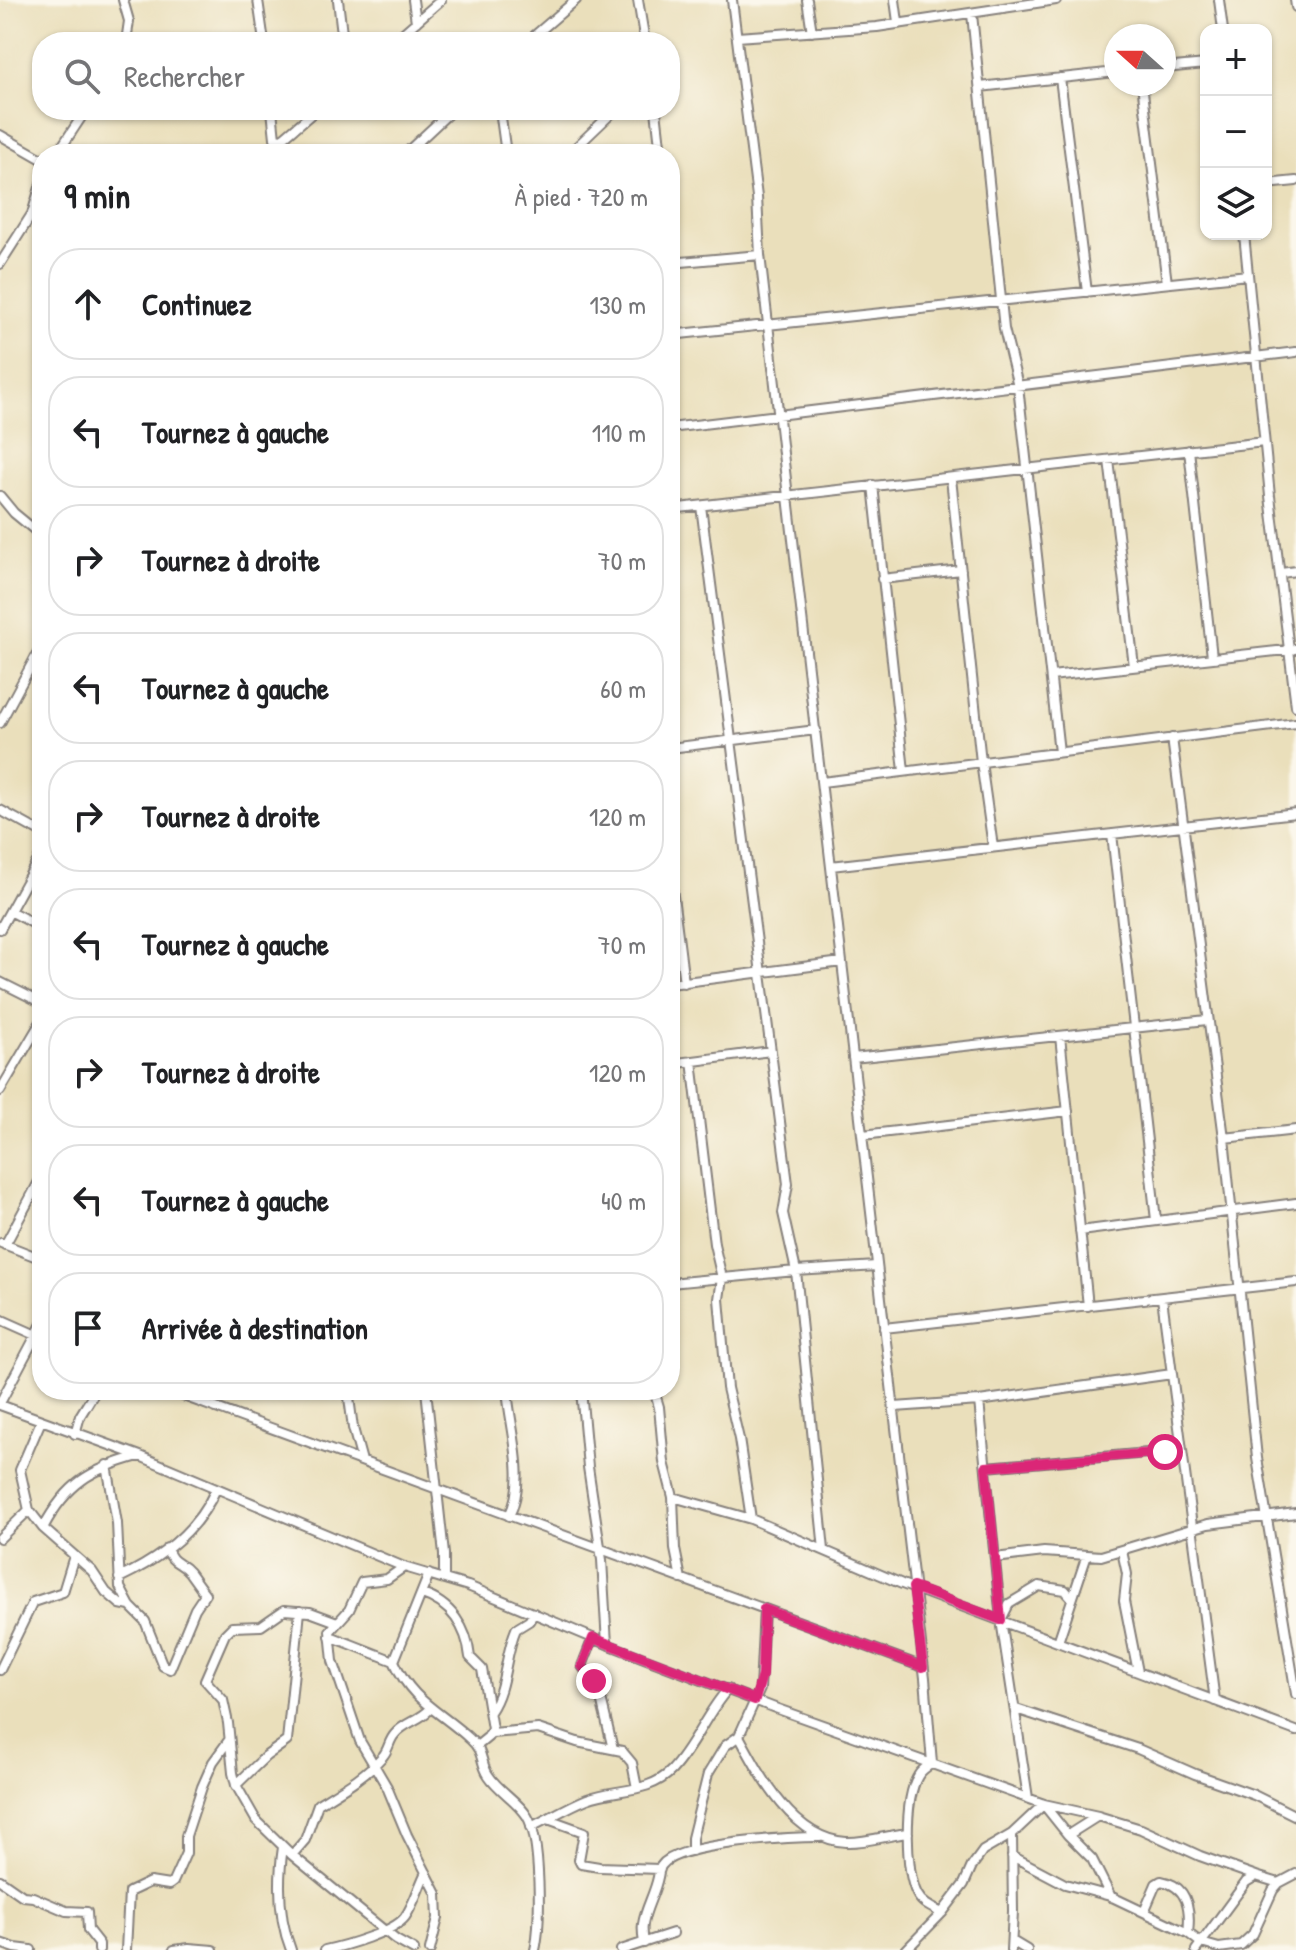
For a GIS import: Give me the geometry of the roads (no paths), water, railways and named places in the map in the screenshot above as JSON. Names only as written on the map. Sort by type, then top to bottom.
[{"type":"street","points":[[123,0],[129,21],[127,32]]},
{"type":"street","points":[[258,0],[263,32]]},
{"type":"street","points":[[338,0],[342,32]]},
{"type":"street","points":[[413,0],[416,22]]},
{"type":"street","points":[[404,32],[441,0]]},
{"type":"street","points":[[638,0],[643,32]]},
{"type":"street","points":[[732,0],[895,1407],[932,1763]]},
{"type":"street","points":[[807,0],[812,32]]},
{"type":"street","points":[[895,0],[898,22]]},
{"type":"street","points":[[737,37],[877,27],[1056,0]]},
{"type":"street","points":[[1219,0],[1222,24]]},
{"type":"street","points":[[1295,0],[1296,7]]},
{"type":"street","points":[[538,32],[572,1]]},
{"type":"street","points":[[972,14],[1004,329],[1018,386],[1059,752]]},
{"type":"street","points":[[1176,67],[1200,65]]},
{"type":"street","points":[[980,87],[1104,73]]},
{"type":"street","points":[[1060,78],[1087,292]]},
{"type":"street","points":[[1144,96],[1167,283]]},
{"type":"street","points":[[64,144],[79,120]]},
{"type":"street","points":[[273,120],[275,138],[282,139],[304,120]]},
{"type":"street","points":[[416,144],[441,120]]},
{"type":"street","points":[[501,120],[505,144]]},
{"type":"street","points":[[584,144],[606,120]]},
{"type":"street","points":[[657,120],[660,144]]},
{"type":"street","points":[[0,135],[32,153]]},
{"type":"street","points":[[1272,183],[1296,181]]},
{"type":"street","points":[[0,264],[32,214]]},
{"type":"street","points":[[1245,240],[1264,442],[1293,649],[1296,706]]},
{"type":"street","points":[[680,262],[760,255]]},
{"type":"street","points":[[680,334],[1248,275]]},
{"type":"street","points":[[680,427],[1296,352]]},
{"type":"street","points":[[680,508],[1264,442]]},
{"type":"street","points":[[1189,450],[1212,657]]},
{"type":"street","points":[[1109,460],[1134,666]]},
{"type":"street","points":[[951,478],[993,847]]},
{"type":"street","points":[[873,485],[904,771]]},
{"type":"street","points":[[0,496],[32,528]]},
{"type":"street","points":[[701,506],[788,1184],[783,1213],[796,1271],[824,1550]]},
{"type":"street","points":[[882,579],[961,570]]},
{"type":"street","points":[[1281,573],[1296,571]]},
{"type":"street","points":[[1051,676],[1293,649]]},
{"type":"street","points":[[0,723],[32,664]]},
{"type":"street","points":[[822,782],[1296,723]]},
{"type":"street","points":[[680,747],[816,730]]},
{"type":"street","points":[[1172,738],[1181,826],[1224,1138],[1247,1373],[1265,1517],[1292,1654],[1296,1694]]},
{"type":"street","points":[[0,810],[32,828]]},
{"type":"street","points":[[831,866],[1296,813]]},
{"type":"street","points":[[1112,834],[1156,1220]]},
{"type":"street","points":[[0,929],[32,871]]},
{"type":"street","points":[[10,911],[32,923]]},
{"type":"street","points":[[680,957],[684,983]]},
{"type":"street","points":[[680,983],[842,962]]},
{"type":"street","points":[[0,982],[32,998]]},
{"type":"street","points":[[853,1058],[1207,1020]]},
{"type":"street","points":[[1060,1036],[1088,1306]]},
{"type":"street","points":[[0,1091],[32,1037]]},
{"type":"street","points":[[680,1063],[771,1051]]},
{"type":"street","points":[[692,1061],[714,1244],[722,1278],[719,1299],[727,1388],[751,1519]]},
{"type":"street","points":[[863,1135],[1068,1111]]},
{"type":"street","points":[[1224,1138],[1296,1130]]},
{"type":"street","points":[[32,1193],[2,1244],[32,1255]]},
{"type":"street","points":[[1080,1231],[1296,1203]]},
{"type":"street","points":[[680,1282],[877,1266]]},
{"type":"street","points":[[884,1328],[1296,1282]]},
{"type":"street","points":[[1162,1298],[1215,1701]]},
{"type":"street","points":[[0,1319],[32,1333]]},
{"type":"street","points":[[32,1343],[0,1404],[140,1456],[404,1567],[444,1578],[755,1700],[1044,1804],[1141,1829],[1195,1854],[1279,1883]]},
{"type":"street","points":[[895,1407],[979,1401],[1172,1374]]},
{"type":"street","points":[[75,1434],[80,1416],[90,1400]]},
{"type":"street","points":[[194,1400],[923,1667]]},
{"type":"street","points":[[349,1400],[362,1461]]},
{"type":"street","points":[[427,1400],[444,1578]]},
{"type":"street","points":[[508,1400],[518,1482],[516,1503],[509,1516]]},
{"type":"street","points":[[582,1400],[598,1548],[602,1560],[607,1644]]},
{"type":"street","points":[[657,1400],[664,1462],[673,1497],[675,1549],[681,1579]]},
{"type":"street","points":[[979,1401],[1001,1620],[1028,1798]]},
{"type":"street","points":[[41,1421],[20,1470],[29,1510],[43,1528],[92,1571],[106,1592],[120,1604],[130,1606]]},
{"type":"street","points":[[986,1467],[1182,1450]]},
{"type":"street","points":[[43,1528],[66,1492],[92,1471],[140,1456]]},
{"type":"street","points":[[107,1465],[117,1523],[119,1578],[123,1595],[145,1621],[163,1666],[170,1669],[195,1609],[205,1594],[189,1573],[172,1560],[167,1548]]},
{"type":"street","points":[[119,1578],[136,1570],[188,1533],[209,1507],[216,1489]]},
{"type":"street","points":[[673,1497],[751,1519],[913,1587],[1296,1731]]},
{"type":"street","points":[[0,1538],[29,1510]]},
{"type":"street","points":[[995,1558],[1044,1552],[1101,1556],[1192,1528],[1296,1513]]},
{"type":"street","points":[[1122,1551],[1127,1574],[1124,1601],[1138,1672]]},
{"type":"street","points":[[1058,1642],[1087,1555]]},
{"type":"street","points":[[0,1670],[33,1602],[63,1592],[74,1556]]},
{"type":"street","points":[[404,1567],[387,1579],[362,1582],[349,1610],[332,1627],[330,1636],[333,1661],[360,1741],[438,1898],[437,1927],[430,1950]]},
{"type":"street","points":[[394,1661],[429,1574]]},
{"type":"street","points":[[1001,1620],[1009,1604],[1039,1586],[1065,1590],[1071,1597]]},
{"type":"street","points":[[422,1594],[447,1605],[467,1639],[470,1657],[482,1669],[492,1733]]},
{"type":"street","points":[[692,1851],[692,1838],[708,1774],[725,1746],[739,1736],[755,1700],[762,1675],[764,1609]]},
{"type":"street","points":[[337,1622],[300,1611],[284,1610],[263,1625],[232,1627],[225,1634],[205,1680],[223,1700],[236,1785],[256,1820],[292,1855],[384,1930],[414,1950]]},
{"type":"street","points":[[236,1785],[287,1741],[300,1611]]},
{"type":"street","points":[[490,1712],[502,1691],[505,1658],[516,1629],[529,1621],[534,1613]]},
{"type":"street","points":[[330,1636],[394,1661],[415,1696],[477,1746],[490,1778],[523,1811],[531,1827],[538,1902],[539,1928],[535,1950]]},
{"type":"street","points":[[593,1638],[582,1666],[598,1686],[613,1749]]},
{"type":"street","points":[[531,1827],[589,1798],[649,1787],[672,1770],[728,1689]]},
{"type":"street","points":[[292,1855],[305,1840],[318,1804],[333,1798],[364,1775],[389,1749],[396,1732],[424,1716],[430,1709]]},
{"type":"street","points":[[1016,1709],[1138,1749],[1263,1799],[1296,1816]]},
{"type":"street","points":[[477,1746],[492,1733],[538,1729],[625,1753],[637,1788]]},
{"type":"street","points":[[739,1736],[772,1793],[820,1837]]},
{"type":"street","points":[[126,1950],[129,1892],[150,1882],[169,1885],[173,1882],[186,1853],[186,1836],[202,1787],[213,1762],[229,1740]]},
{"type":"street","points":[[932,1763],[916,1779],[910,1802],[908,1833],[911,1872],[918,1896],[942,1913]]},
{"type":"street","points":[[906,1950],[942,1913],[964,1884],[977,1858],[1012,1834],[1044,1804]]},
{"type":"street","points":[[1044,1804],[1092,1859],[1111,1897]]},
{"type":"street","points":[[1068,1835],[1098,1816]]},
{"type":"street","points":[[548,1819],[584,1832],[581,1864],[660,1869]]},
{"type":"street","points":[[644,1943],[642,1927],[660,1869],[666,1861],[692,1851],[766,1839],[820,1837],[857,1842],[908,1833]]},
{"type":"street","points":[[1012,1834],[1011,1946],[1027,1950]]},
{"type":"street","points":[[283,1847],[278,1882],[291,1950]]},
{"type":"street","points":[[1012,1856],[1065,1884],[1111,1897],[1188,1933],[1198,1947]]},
{"type":"street","points":[[325,1950],[362,1941],[392,1928],[404,1918],[426,1872]]},
{"type":"street","points":[[1198,1947],[1241,1945],[1253,1934],[1273,1890],[1296,1874]]},
{"type":"street","points":[[1198,1947],[1241,1887],[1256,1876]]},
{"type":"street","points":[[0,1880],[23,1896],[66,1911],[87,1912],[88,1930],[99,1944],[99,1950]]},
{"type":"street","points":[[1144,1912],[1156,1884],[1169,1882],[1185,1894],[1190,1912],[1188,1933]]},
{"type":"street","points":[[621,1950],[673,1933]]},
{"type":"street","points":[[0,1943],[31,1950]]},
{"type":"street","points":[[174,1950],[213,1950]]}]
